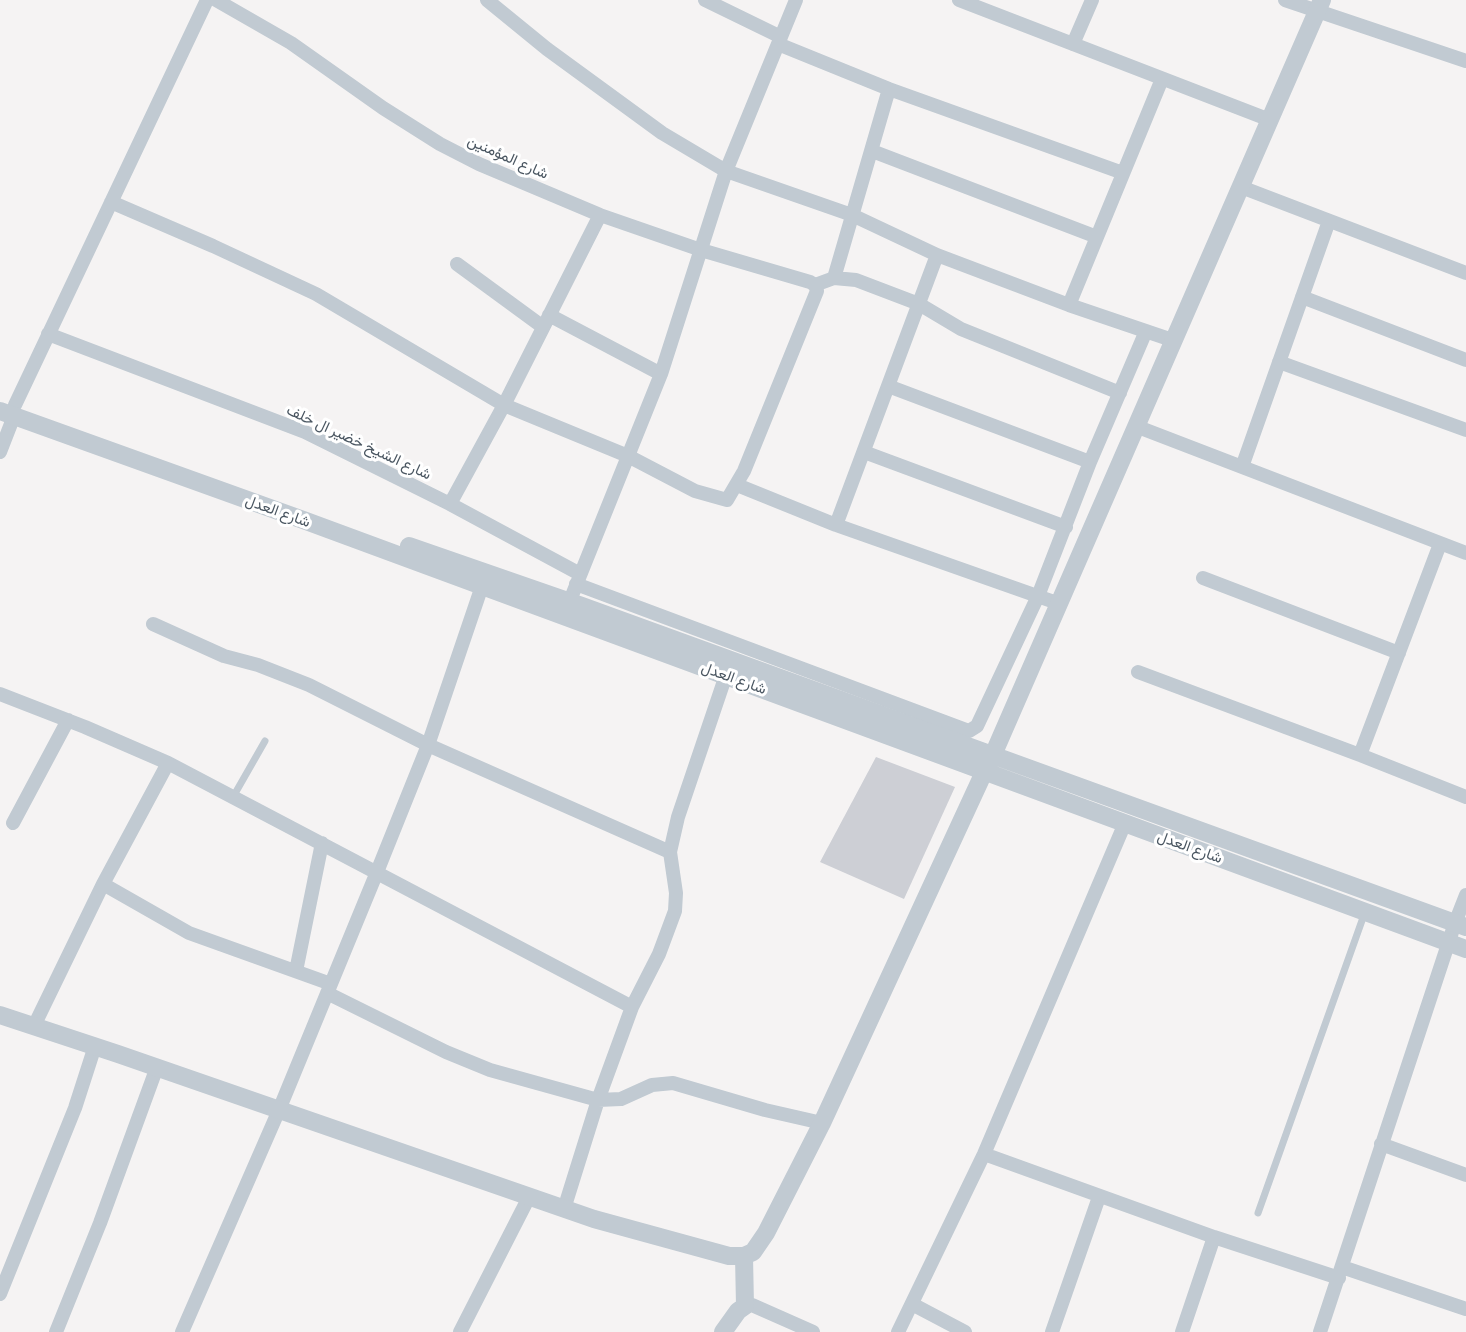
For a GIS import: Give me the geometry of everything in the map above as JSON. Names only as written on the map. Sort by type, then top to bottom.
[{"type":"street","points":[[0,452],[7,408],[48,334],[207,0]]},
{"type":"street","name":"شارع المؤمنين","points":[[216,0],[291,43],[440,144],[479,164],[600,215],[815,285]]},
{"type":"street","points":[[487,0],[547,49],[662,133],[726,171],[852,215],[937,255],[1070,305],[1175,341]]},
{"type":"street","points":[[705,0],[780,40],[889,89],[1124,173]]},
{"type":"street","points":[[575,586],[661,374],[726,171],[796,0]]},
{"type":"street","points":[[959,0],[1270,120]]},
{"type":"street","points":[[1073,44],[1092,0]]},
{"type":"street","points":[[1285,0],[1320,6],[1466,61]]},
{"type":"street","points":[[0,1015],[157,1067],[594,1220],[729,1256],[744,1256],[753,1252],[766,1233],[822,1123],[989,763],[1138,427],[1320,6]]},
{"type":"street","points":[[1070,305],[1162,79]]},
{"type":"street","points":[[834,278],[889,89]]},
{"type":"street","points":[[872,151],[1097,237]]},
{"type":"street","points":[[1241,187],[1466,273]]},
{"type":"street","points":[[111,202],[316,294],[504,405],[628,456],[695,491],[727,500],[738,484],[817,291],[815,285],[834,278],[856,280],[919,304],[961,329],[1120,393]]},
{"type":"street","points":[[450,504],[504,405],[600,215]]},
{"type":"street","points":[[1242,467],[1329,221]]},
{"type":"street","points":[[836,525],[937,255]]},
{"type":"street","points":[[457,264],[546,321],[661,374]]},
{"type":"street","points":[[1302,297],[1466,360]]},
{"type":"street","points":[[1038,596],[1090,462],[1146,331]]},
{"type":"street","name":"شارع الشيخ خضير ال خلف","points":[[48,334],[305,432],[450,504],[575,586],[969,731],[977,726],[1038,596]]},
{"type":"street","points":[[1280,362],[1466,430]]},
{"type":"street","points":[[888,386],[1090,462]]},
{"type":"street","name":"شارع العدل","points":[[7,408],[726,675],[1460,925]]},
{"type":"street","name":"شارع العدل","points":[[7,408],[396,542],[575,586],[1125,823],[1466,949]]},
{"type":"street","points":[[1138,427],[1466,554]]},
{"type":"street","points":[[864,452],[1066,528]]},
{"type":"street","points":[[738,484],[836,525],[1060,603]]},
{"type":"street","points":[[1360,755],[1440,544]]},
{"type":"street","points":[[1203,578],[1399,653]]},
{"type":"street","points":[[182,1332],[279,1110],[377,872],[428,745],[482,586]]},
{"type":"street","points":[[153,624],[224,656],[258,665],[309,685],[428,745],[670,852]]},
{"type":"street","points":[[1137,672],[1466,797]]},
{"type":"street","points":[[564,1209],[598,1100],[632,1007],[660,954],[675,911],[676,893],[670,852],[678,817],[726,675]]},
{"type":"street","points":[[0,694],[168,763],[632,1007]]},
{"type":"street","points":[[13,823],[68,720]]},
{"type":"street","points":[[34,1026],[103,884],[168,763]]},
{"type":"street","points":[[898,1332],[984,1154],[1125,823]]},
{"type":"street","points":[[296,971],[322,843]]},
{"type":"street","points":[[103,884],[189,933],[296,971],[446,1052],[490,1070],[598,1100],[621,1099],[652,1085],[673,1083],[765,1110],[822,1123]]},
{"type":"street","points":[[1320,1332],[1449,943],[1460,925],[1466,895]]},
{"type":"street","points":[[0,1294],[75,1108],[95,1046]]},
{"type":"street","points":[[56,1332],[100,1223],[157,1067]]},
{"type":"street","points":[[1382,1144],[1466,1175]]},
{"type":"street","points":[[984,1154],[1214,1237],[1466,1309]]},
{"type":"street","points":[[460,1332],[529,1197]]},
{"type":"street","points":[[1052,1332],[1099,1197]]},
{"type":"street","points":[[1182,1332],[1214,1237]]},
{"type":"street","points":[[744,1256],[745,1306]]},
{"type":"street","points":[[912,1304],[965,1332]]},
{"type":"street","points":[[723,1332],[738,1311],[745,1306],[752,1305],[813,1332]]},
{"type":"lane","points":[[233,797],[265,741]]},
{"type":"lane","points":[[1258,1213],[1365,912]]},
{"type":"building","points":[[876,757],[955,787],[904,899],[820,862]]}]
